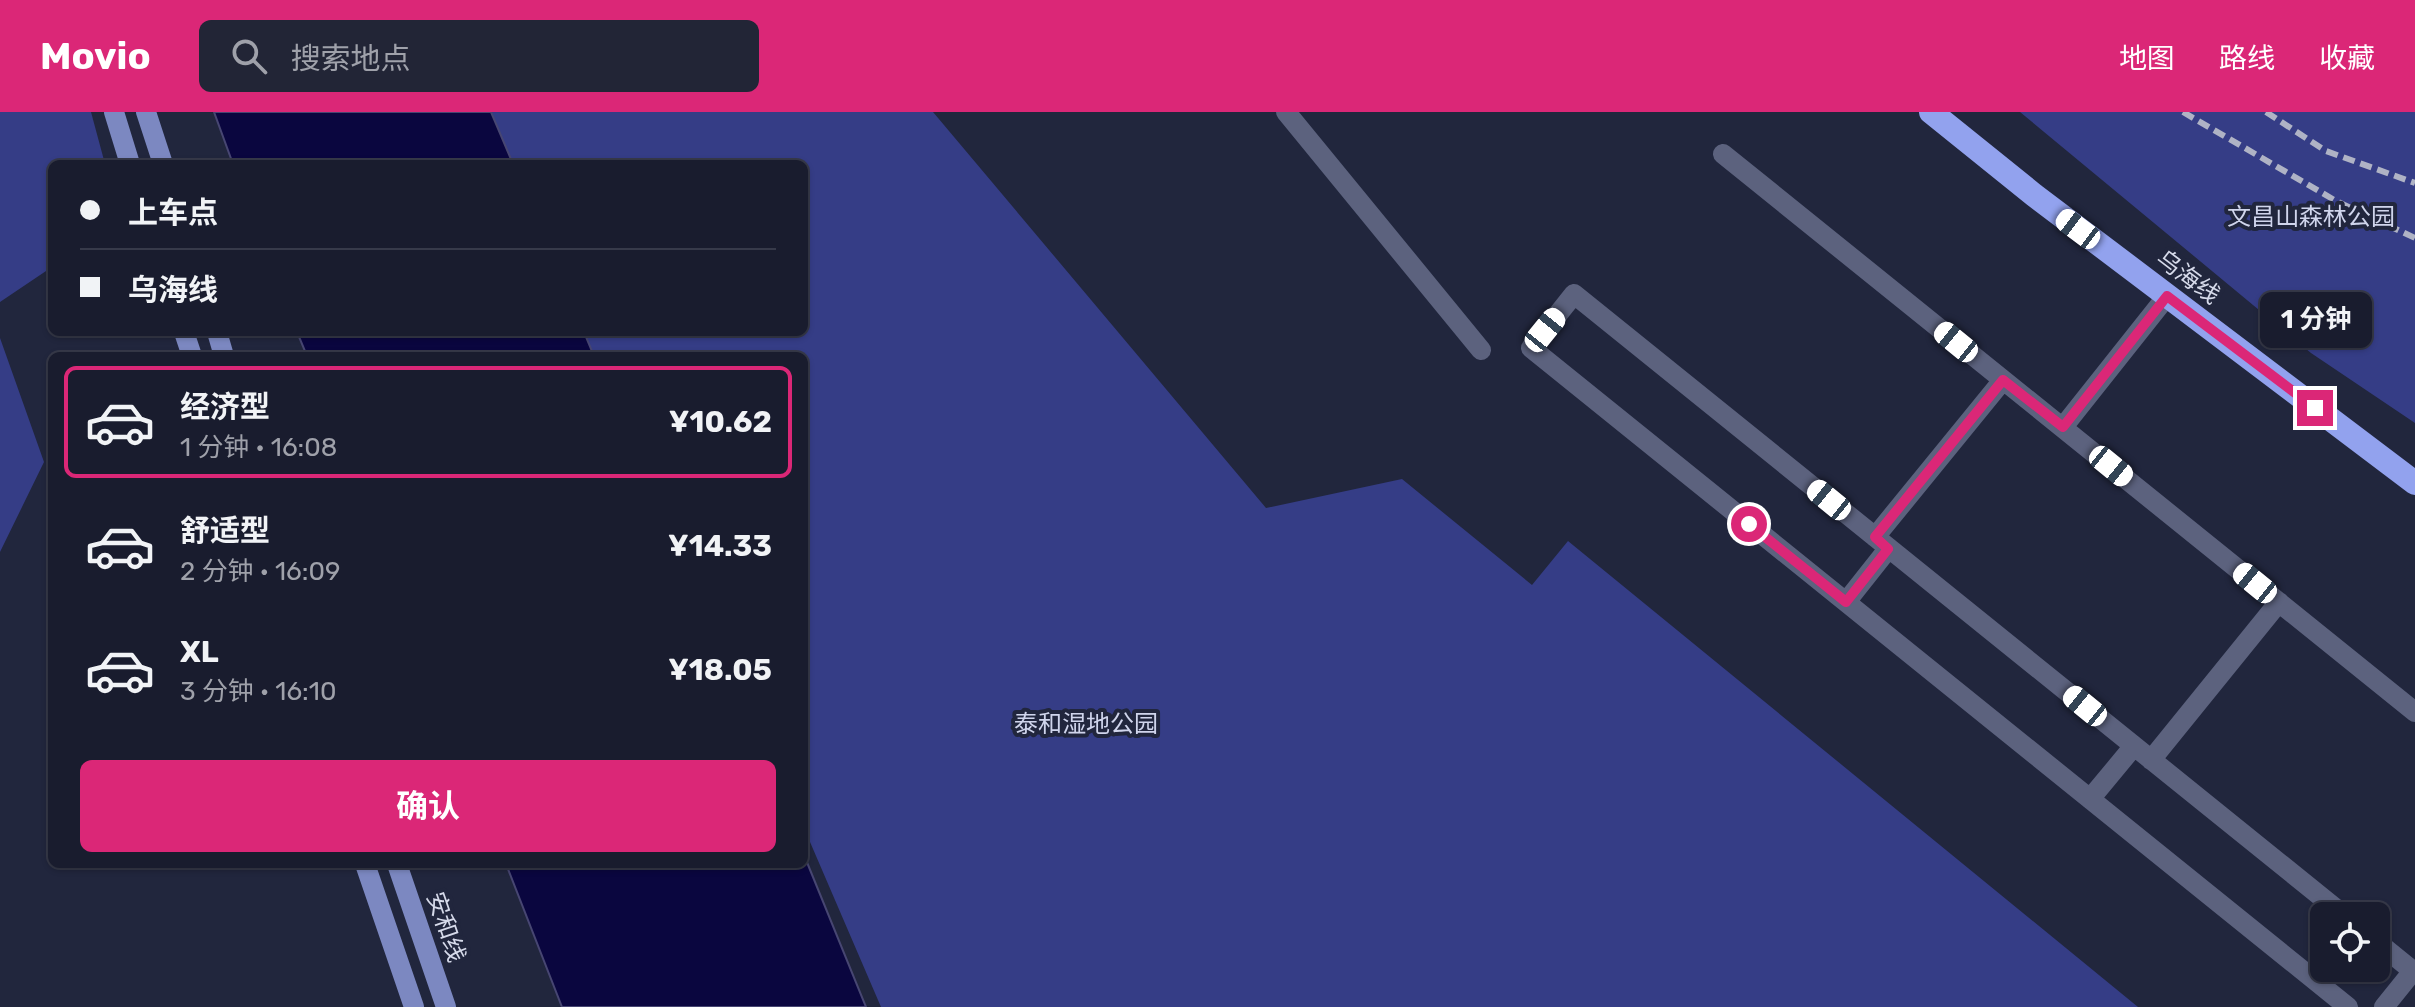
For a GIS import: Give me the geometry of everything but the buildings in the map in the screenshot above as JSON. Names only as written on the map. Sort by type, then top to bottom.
[{"type":"highway","name":"乌海线","points":[[1931,112],[2034,195],[2415,483]]},
{"type":"main road","points":[[114,112],[129,160]]},
{"type":"main road","points":[[146,112],[162,160]]},
{"type":"main road","points":[[366,868],[414,1007]]},
{"type":"main road","name":"安和线","points":[[398,868],[446,1007]]},
{"type":"street","points":[[1286,112],[1481,350]]},
{"type":"street","points":[[1723,154],[2415,712]]},
{"type":"street","points":[[2328,902],[1574,294],[1531,348],[2348,1007]]},
{"type":"street","points":[[2063,427],[2167,296]]},
{"type":"street","points":[[1846,602],[1882,543],[2003,380]]},
{"type":"street","points":[[2151,760],[2279,602]]},
{"type":"street","points":[[2090,799],[2134,746]]},
{"type":"street","points":[[2384,1007],[2413,971],[2390,952]]},
{"type":"green space","points":[[0,112],[91,112],[104,160],[48,160],[48,270],[0,302]]},
{"type":"green space","name":"泰和湿地公园","points":[[491,112],[933,112],[1266,508],[1402,479],[1532,585],[1568,541],[2138,1007],[881,1007],[808,837],[808,352],[592,352],[586,336],[808,336],[808,160],[511,160]]},
{"type":"green space","name":"文昌山森林公园","points":[[2020,112],[2415,112],[2415,423],[2311,353]]},
{"type":"green space","points":[[0,338],[44,462],[0,552]]},
{"type":"shaded area","points":[[214,112],[491,112],[511,160],[232,160]]},
{"type":"shaded area","points":[[299,336],[586,336],[592,352],[305,352]]},
{"type":"shaded area","points":[[808,865],[866,1007],[562,1007],[508,868],[808,868]]},
{"type":"railway","points":[[2183,112],[2336,201],[2415,238]]},
{"type":"railway","points":[[2266,112],[2326,151],[2415,183]]},
{"type":"route","points":[[1749,524],[1846,602],[1888,549],[1875,537],[2003,380],[2063,427],[2167,296],[2315,408]]}]
